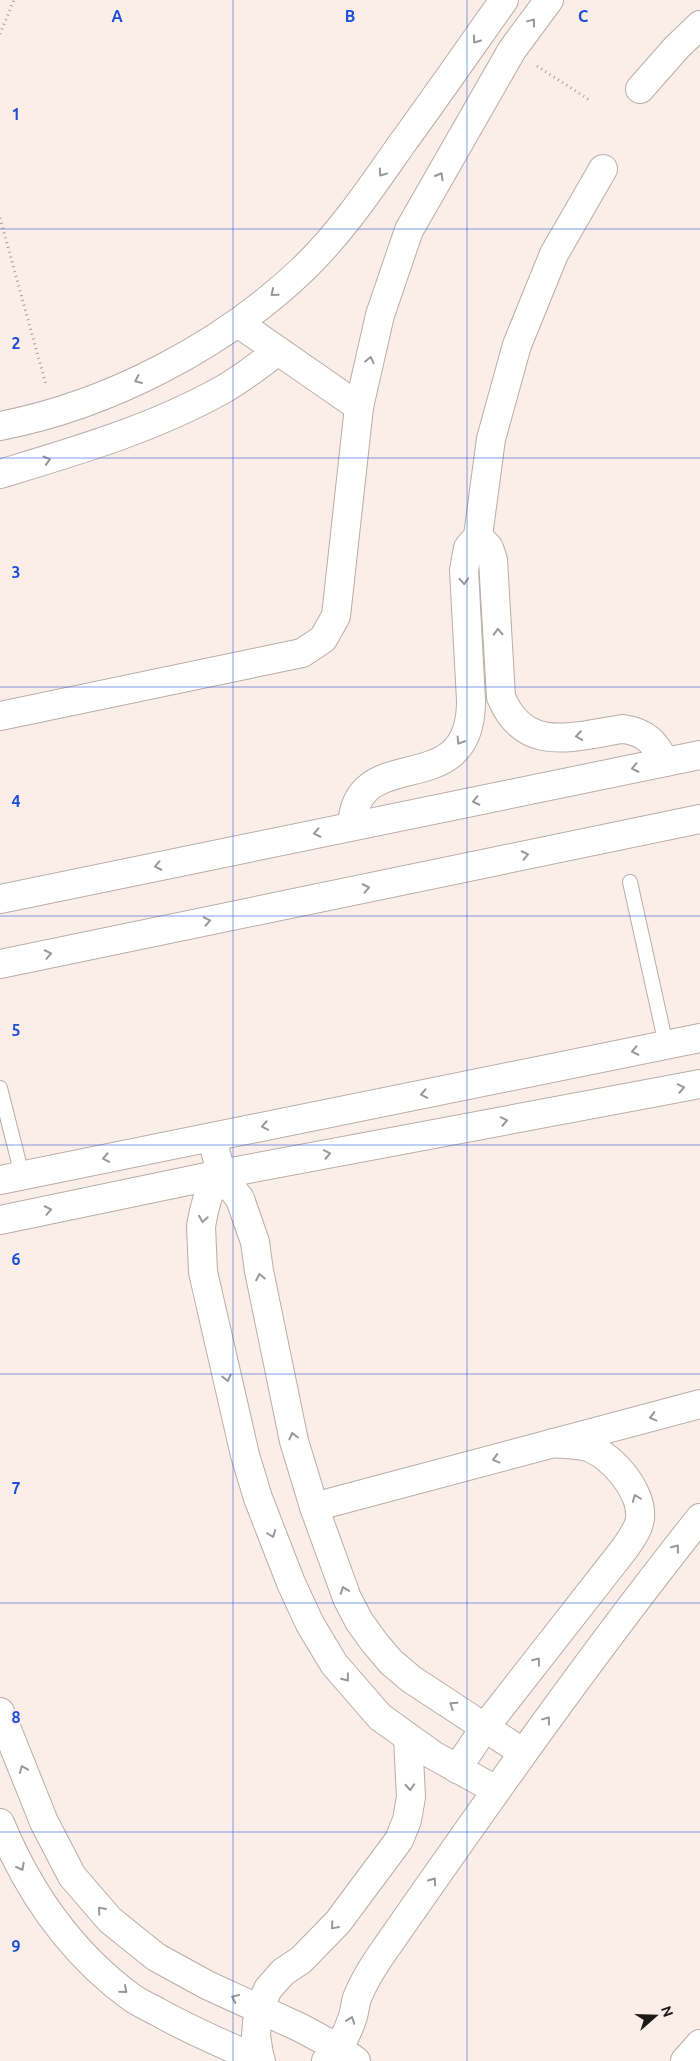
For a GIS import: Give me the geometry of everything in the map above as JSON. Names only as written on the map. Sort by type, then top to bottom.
[{"type":"street","points":[[0,426],[28,421],[100,396],[172,364],[238,323],[303,269],[358,206],[504,0]]},
{"type":"street","points":[[0,716],[302,653],[324,639],[336,616],[359,408],[380,315],[409,230],[512,50],[549,0]]},
{"type":"street","points":[[640,89],[676,47],[700,25]]},
{"type":"street","points":[[352,826],[353,811],[358,798],[365,788],[384,778],[426,768],[440,762],[452,753],[461,742],[467,729],[471,715],[464,570],[468,548],[478,536],[491,439],[517,345],[554,254],[603,169]]},
{"type":"street","points":[[238,323],[359,408]]},
{"type":"street","points":[[0,474],[103,442],[155,422],[223,390],[278,351]]},
{"type":"street","points":[[478,536],[489,548],[496,571],[501,697],[507,711],[516,723],[529,732],[554,739],[622,729],[632,730],[650,739],[658,748],[665,762]]},
{"type":"street","points":[[0,899],[700,755]]},
{"type":"street","points":[[0,964],[700,819]]},
{"type":"street","points":[[11,1178],[700,1038]]},
{"type":"street","points":[[0,1220],[221,1174],[700,1084]]},
{"type":"street","points":[[456,1088],[464,1128]]},
{"type":"street","points":[[212,1137],[221,1174],[240,1199],[255,1242],[259,1271],[294,1441],[314,1507],[346,1598],[374,1642],[391,1662],[411,1678],[522,1752]]},
{"type":"street","points":[[221,1174],[208,1196],[202,1218],[203,1272],[245,1455],[258,1498],[299,1600],[310,1624],[334,1664],[380,1717],[408,1738],[456,1769],[496,1790]]},
{"type":"street","points":[[314,1507],[700,1404]]},
{"type":"street","points":[[456,1769],[485,1727],[625,1548],[634,1534],[640,1518],[639,1502],[632,1487],[612,1462],[600,1453],[585,1446],[554,1443]]},
{"type":"street","points":[[0,1712],[44,1822],[72,1876],[110,1920],[156,1957],[207,1986],[301,2028],[340,2057],[353,2017],[356,1999],[378,1958],[522,1752],[656,1573],[700,1518]]},
{"type":"street","points":[[625,1548],[656,1573]]},
{"type":"street","points":[[261,2061],[256,2036],[259,2009],[268,1989],[283,1972],[301,1960],[338,1922],[399,1840],[407,1820],[411,1797],[408,1738]]},
{"type":"street","points":[[0,1822],[11,1848],[42,1905],[83,1955],[132,1998],[189,2029],[261,2061]]},
{"type":"street","points":[[685,2061],[700,2044]]},
{"type":"lane","points":[[630,882],[666,1045]]},
{"type":"lane","points":[[0,1088],[11,1178]]},
{"type":"path","points":[[0,34],[14,0]]},
{"type":"path","points":[[512,50],[591,101]]},
{"type":"path","points":[[0,218],[53,412]]}]
